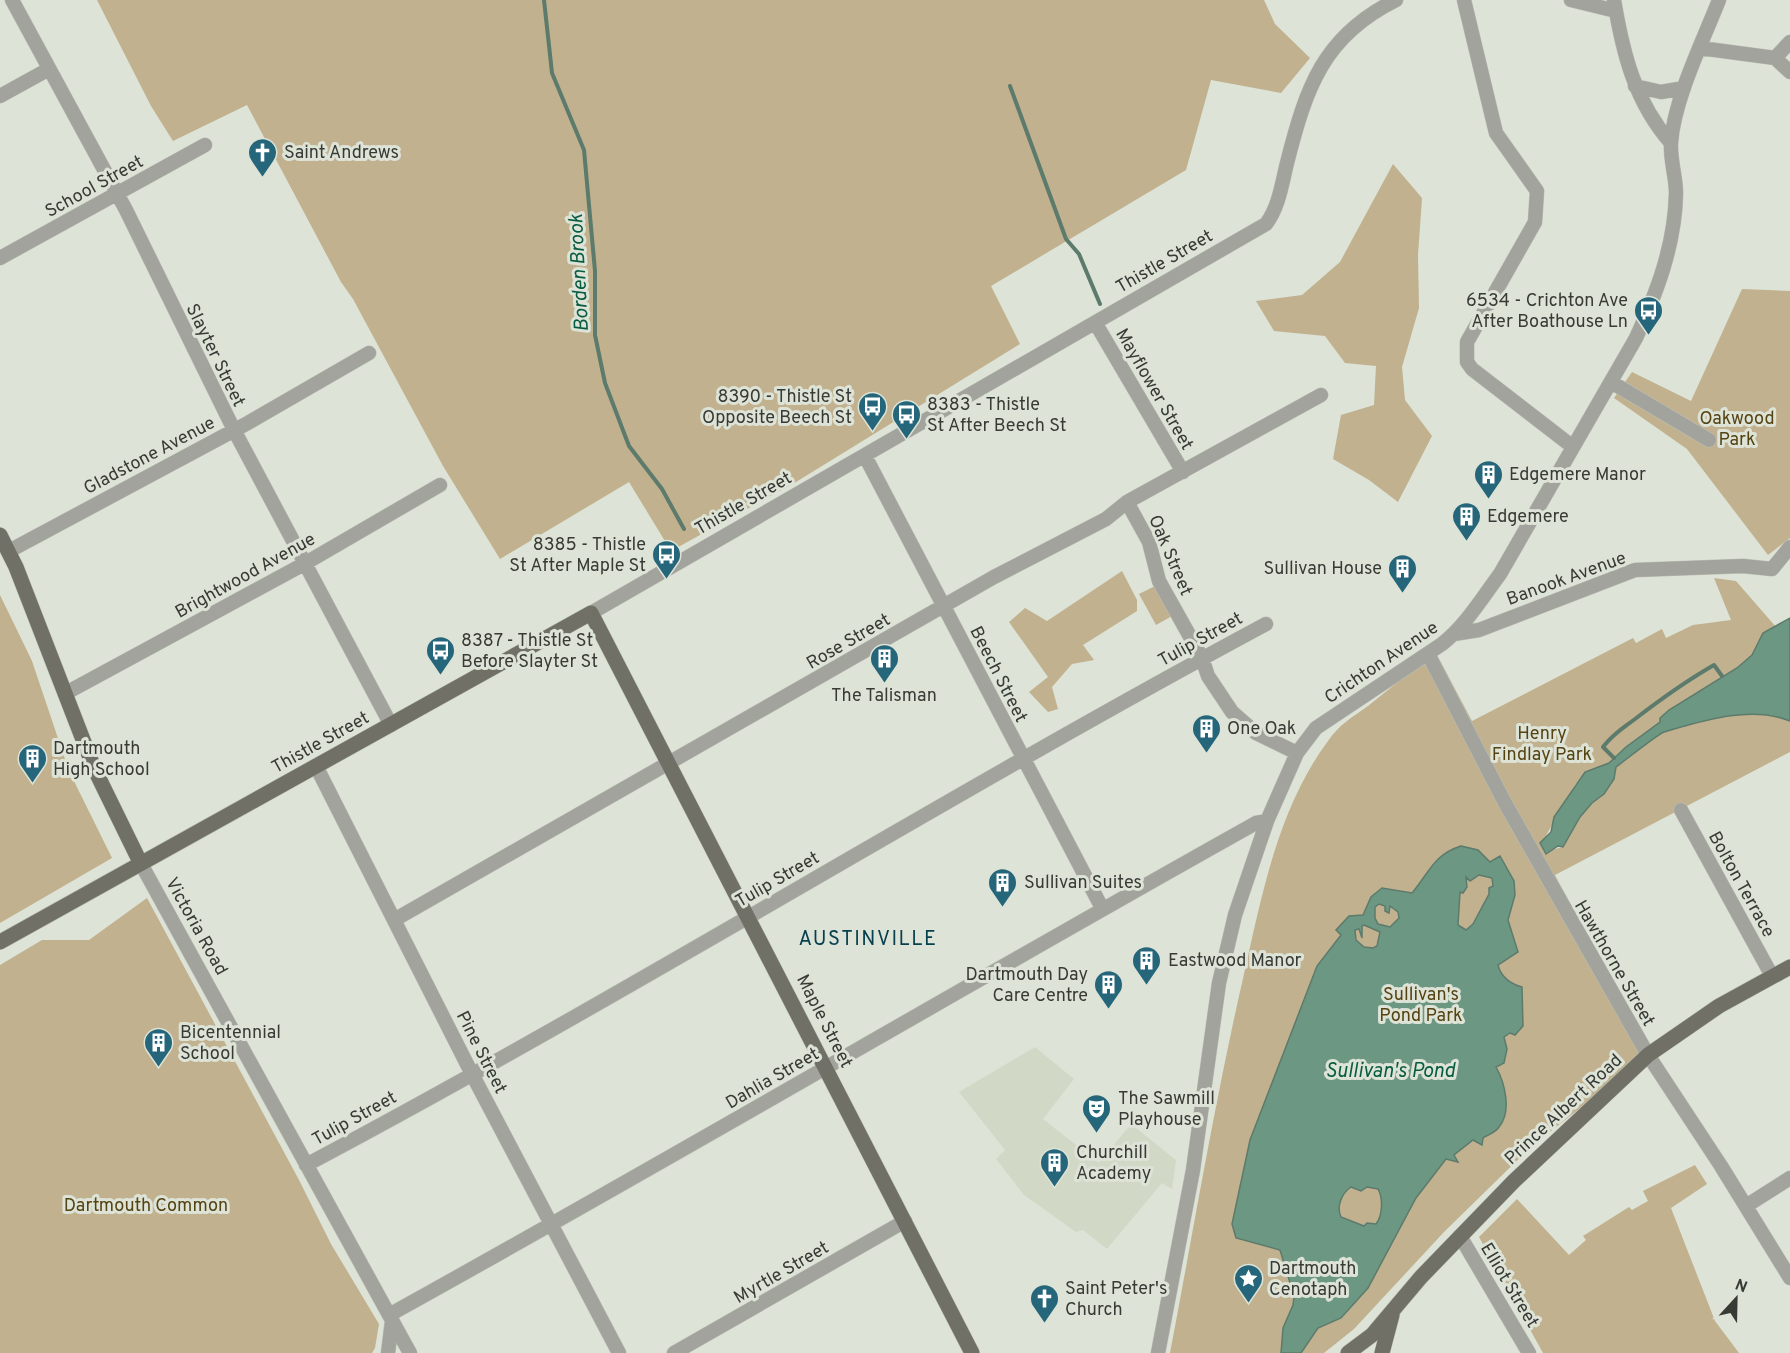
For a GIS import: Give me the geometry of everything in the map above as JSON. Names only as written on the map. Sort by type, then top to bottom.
[{"type":"main road","name":"Victoria Road","points":[[0,535],[9,551],[94,768],[140,862]]},
{"type":"main road","name":"Thistle Street","points":[[0,942],[140,862],[591,613]]},
{"type":"main road","name":"Maple Street","points":[[591,613],[749,915],[972,1353]]},
{"type":"main road","name":"Prince Albert Road","points":[[1348,1353],[1372,1335],[1392,1314],[1421,1276],[1460,1236],[1648,1055],[1719,1006],[1790,967]]},
{"type":"main road","name":"Prince Albert Road","points":[[1382,1353],[1392,1314]]},
{"type":"street","name":"Slayter Street","points":[[12,0],[118,195],[234,430],[391,724]]},
{"type":"street","name":"Thistle Street","points":[[591,613],[1266,224],[1276,206],[1297,124],[1309,89],[1331,51],[1360,20],[1396,0]]},
{"type":"street","points":[[1464,0],[1496,133],[1537,191],[1537,212],[1534,222],[1467,342],[1467,362],[1472,369],[1573,447]]},
{"type":"street","points":[[1571,0],[1615,5],[1635,86],[1650,119],[1671,143]]},
{"type":"street","name":"Crichton Avenue","points":[[1158,1353],[1193,1170],[1219,983],[1235,915],[1267,820],[1297,753],[1316,728],[1428,654],[1454,634],[1500,574],[1611,382],[1649,310],[1665,267],[1672,235],[1676,192],[1671,143],[1684,88],[1719,0]]},
{"type":"street","points":[[1775,58],[1790,42]]},
{"type":"street","points":[[1701,48],[1775,58],[1790,72]]},
{"type":"street","points":[[0,96],[49,69]]},
{"type":"street","points":[[1635,86],[1661,92],[1684,88]]},
{"type":"street","name":"School Street","points":[[0,258],[205,145]]},
{"type":"street","name":"Mayflower Street","points":[[1096,324],[1183,472]]},
{"type":"street","name":"Gladstone Avenue","points":[[9,551],[234,430],[369,353]]},
{"type":"street","points":[[1611,382],[1709,440]]},
{"type":"street","name":"Rose Street","points":[[393,920],[670,764],[994,577],[1106,519],[1127,502],[1321,395]]},
{"type":"street","name":"Beech Street","points":[[865,456],[1102,908]]},
{"type":"street","name":"Brightwood Avenue","points":[[66,693],[304,564],[440,485]]},
{"type":"street","name":"Oak Street","points":[[1127,502],[1149,543],[1160,580],[1202,658],[1208,675],[1232,712],[1256,733],[1297,753]]},
{"type":"street","name":"Banook Avenue","points":[[1454,634],[1479,630],[1635,570],[1743,566],[1772,569],[1790,547]]},
{"type":"street","name":"Tulip Street","points":[[306,1165],[472,1074],[1022,759],[1266,624]]},
{"type":"street","name":"Hawthorne Street","points":[[1428,654],[1505,803],[1648,1055],[1790,1278]]},
{"type":"street","name":"Pine Street","points":[[316,766],[472,1074],[619,1353]]},
{"type":"street","name":"Bolton Terrace","points":[[1681,810],[1772,976]]},
{"type":"street","name":"Dahlia Street","points":[[391,1318],[1102,908],[1256,823],[1267,820]]},
{"type":"street","name":"Victoria Road","points":[[140,862],[410,1353]]},
{"type":"street","points":[[1746,1206],[1790,1178]]},
{"type":"street","name":"Myrtle Street","points":[[674,1353],[905,1221]]},
{"type":"street","name":"Elliot Street","points":[[1460,1236],[1529,1353]]},
{"type":"street","points":[[388,1353],[391,1318]]},
{"type":"shaded area","points":[[1035,1047],[1074,1079],[1043,1119],[1099,1163],[1131,1124],[1176,1160],[1172,1189],[1162,1183],[1107,1249],[1083,1230],[1076,1232],[1024,1195],[996,1159],[1005,1150],[959,1092]]},
{"type":"green space","points":[[97,0],[1264,0],[1275,24],[1310,58],[1281,93],[1211,80],[1186,170],[991,286],[1020,344],[796,482],[671,551],[629,482],[500,559],[443,466],[353,299],[341,282],[247,105],[173,141],[151,106]]},
{"type":"green space","points":[[1393,164],[1422,198],[1418,255],[1419,308],[1402,367],[1405,400],[1432,436],[1398,502],[1369,480],[1333,459],[1341,415],[1374,405],[1376,366],[1345,363],[1325,336],[1274,331],[1256,301],[1302,295],[1340,262]]},
{"type":"green space","name":"Oakwood Park","points":[[1742,289],[1790,291],[1790,538],[1768,555],[1687,449],[1614,398],[1632,372],[1691,401]]},
{"type":"green space","points":[[1122,571],[1137,600],[1137,611],[1083,645],[1094,660],[1072,664],[1052,687],[1058,709],[1048,712],[1029,692],[1048,677],[1009,622],[1025,608],[1047,621]]},
{"type":"green space","name":"Sullivan's Pond Park","points":[[1714,578],[1736,581],[1776,627],[1763,633],[1752,655],[1737,668],[1669,710],[1655,728],[1626,747],[1609,763],[1586,772],[1575,785],[1544,839],[1551,850],[1563,847],[1580,817],[1608,788],[1615,775],[1616,767],[1664,732],[1710,719],[1744,714],[1775,716],[1790,721],[1790,752],[1555,875],[1649,1054],[1532,1146],[1444,1232],[1354,1329],[1324,1353],[1170,1353],[1224,1069],[1265,883],[1284,823],[1296,795],[1328,741],[1346,722],[1435,651],[1472,721],[1633,638],[1636,643],[1662,629],[1666,638],[1693,625],[1731,620]]},
{"type":"green space","points":[[1155,586],[1172,616],[1156,625],[1139,594]]},
{"type":"green space","points":[[0,595],[32,661],[69,771],[112,858],[0,923]]},
{"type":"green space","name":"Dartmouth Common","points":[[147,898],[331,1244],[379,1324],[372,1353],[0,1353],[0,965],[42,940],[89,940]]},
{"type":"green space","points":[[1695,1165],[1707,1184],[1671,1208],[1715,1321],[1739,1353],[1543,1353],[1479,1237],[1517,1199],[1569,1255],[1586,1240],[1583,1236],[1629,1207],[1632,1210],[1648,1201],[1643,1191]]},
{"type":"water","points":[[1790,618],[1790,721],[1759,714],[1727,716],[1664,732],[1616,767],[1614,779],[1604,794],[1592,803],[1580,817],[1563,847],[1558,846],[1546,854],[1540,843],[1551,832],[1554,817],[1585,772],[1609,763],[1626,747],[1660,722],[1660,718],[1669,710],[1737,668],[1752,655],[1763,633]]},
{"type":"water","name":"Sullivan's Pond","points":[[1461,846],[1478,850],[1490,862],[1500,856],[1514,881],[1515,895],[1508,920],[1518,952],[1498,965],[1501,973],[1507,979],[1522,987],[1523,1026],[1515,1035],[1510,1033],[1504,1037],[1507,1049],[1504,1063],[1496,1067],[1506,1097],[1503,1121],[1496,1130],[1483,1138],[1482,1145],[1473,1140],[1454,1155],[1458,1162],[1446,1159],[1416,1198],[1368,1288],[1341,1318],[1318,1328],[1301,1353],[1281,1353],[1283,1328],[1293,1305],[1294,1296],[1280,1250],[1236,1238],[1232,1224],[1250,1140],[1317,966],[1341,935],[1336,930],[1349,916],[1363,915],[1371,897],[1382,888],[1412,893],[1438,859]],"holes":[[[1479,875],[1492,878],[1493,886],[1489,888],[1489,894],[1473,924],[1466,930],[1458,925],[1460,892],[1463,893],[1467,887],[1466,877],[1470,881]],[[1379,904],[1385,906],[1385,911],[1389,913],[1390,906],[1398,912],[1399,918],[1390,927],[1378,924],[1375,918],[1375,907]],[[1362,926],[1380,932],[1377,946],[1364,947],[1356,940],[1355,930],[1359,929],[1362,938]],[[1351,1187],[1361,1191],[1367,1187],[1378,1189],[1381,1206],[1376,1224],[1367,1223],[1364,1226],[1341,1217],[1340,1204]]]},
{"type":"waterway","name":"Borden Brook","points":[[544,0],[552,73],[584,150],[595,271],[595,335],[605,383],[629,446],[662,489],[684,529]]},
{"type":"waterway","points":[[1010,86],[1066,239],[1079,254],[1100,304]]},
{"type":"waterway","points":[[1614,758],[1603,747],[1622,729],[1674,690],[1714,665],[1722,676]]},
{"type":"place","name":"Saint Andrews","points":[[263,178]]},
{"type":"place","name":"6534 - Crichton Ave After Boathouse Ln","points":[[1649,336]]},
{"type":"place","name":"8390 - Thistle St Opposite Beech St","points":[[873,432]]},
{"type":"place","name":"8383 - Thistle St After Beech St","points":[[906,440]]},
{"type":"place","name":"Edgemere Manor","points":[[1488,500]]},
{"type":"place","name":"Edgemere","points":[[1466,542]]},
{"type":"place","name":"8385 - Thistle St After Maple St","points":[[667,580]]},
{"type":"place","name":"Sullivan House","points":[[1403,594]]},
{"type":"place","name":"8387 - Thistle St Before Slayter St","points":[[440,676]]},
{"type":"place","name":"The Talisman","points":[[884,684]]},
{"type":"place","name":"One Oak","points":[[1206,754]]},
{"type":"place","name":"Dartmouth High School","points":[[32,784]]},
{"type":"place","name":"Sullivan Suites","points":[[1003,908]]},
{"type":"place","name":"Eastwood Manor","points":[[1147,986]]},
{"type":"place","name":"Dartmouth Day Care Centre","points":[[1109,1010]]},
{"type":"place","name":"Bicentennial School","points":[[159,1068]]},
{"type":"place","name":"The Sawmill Playhouse","points":[[1097,1134]]},
{"type":"place","name":"Churchill Academy","points":[[1055,1188]]},
{"type":"place","name":"Dartmouth Cenotaph","points":[[1248,1304]]},
{"type":"place","name":"Saint Peter's Church","points":[[1044,1324]]},
{"type":"district","name":"AUSTINVILLE","points":[[868,938]]},
{"type":"park label","name":"Henry Findlay Park","points":[[1542,743]]}]
